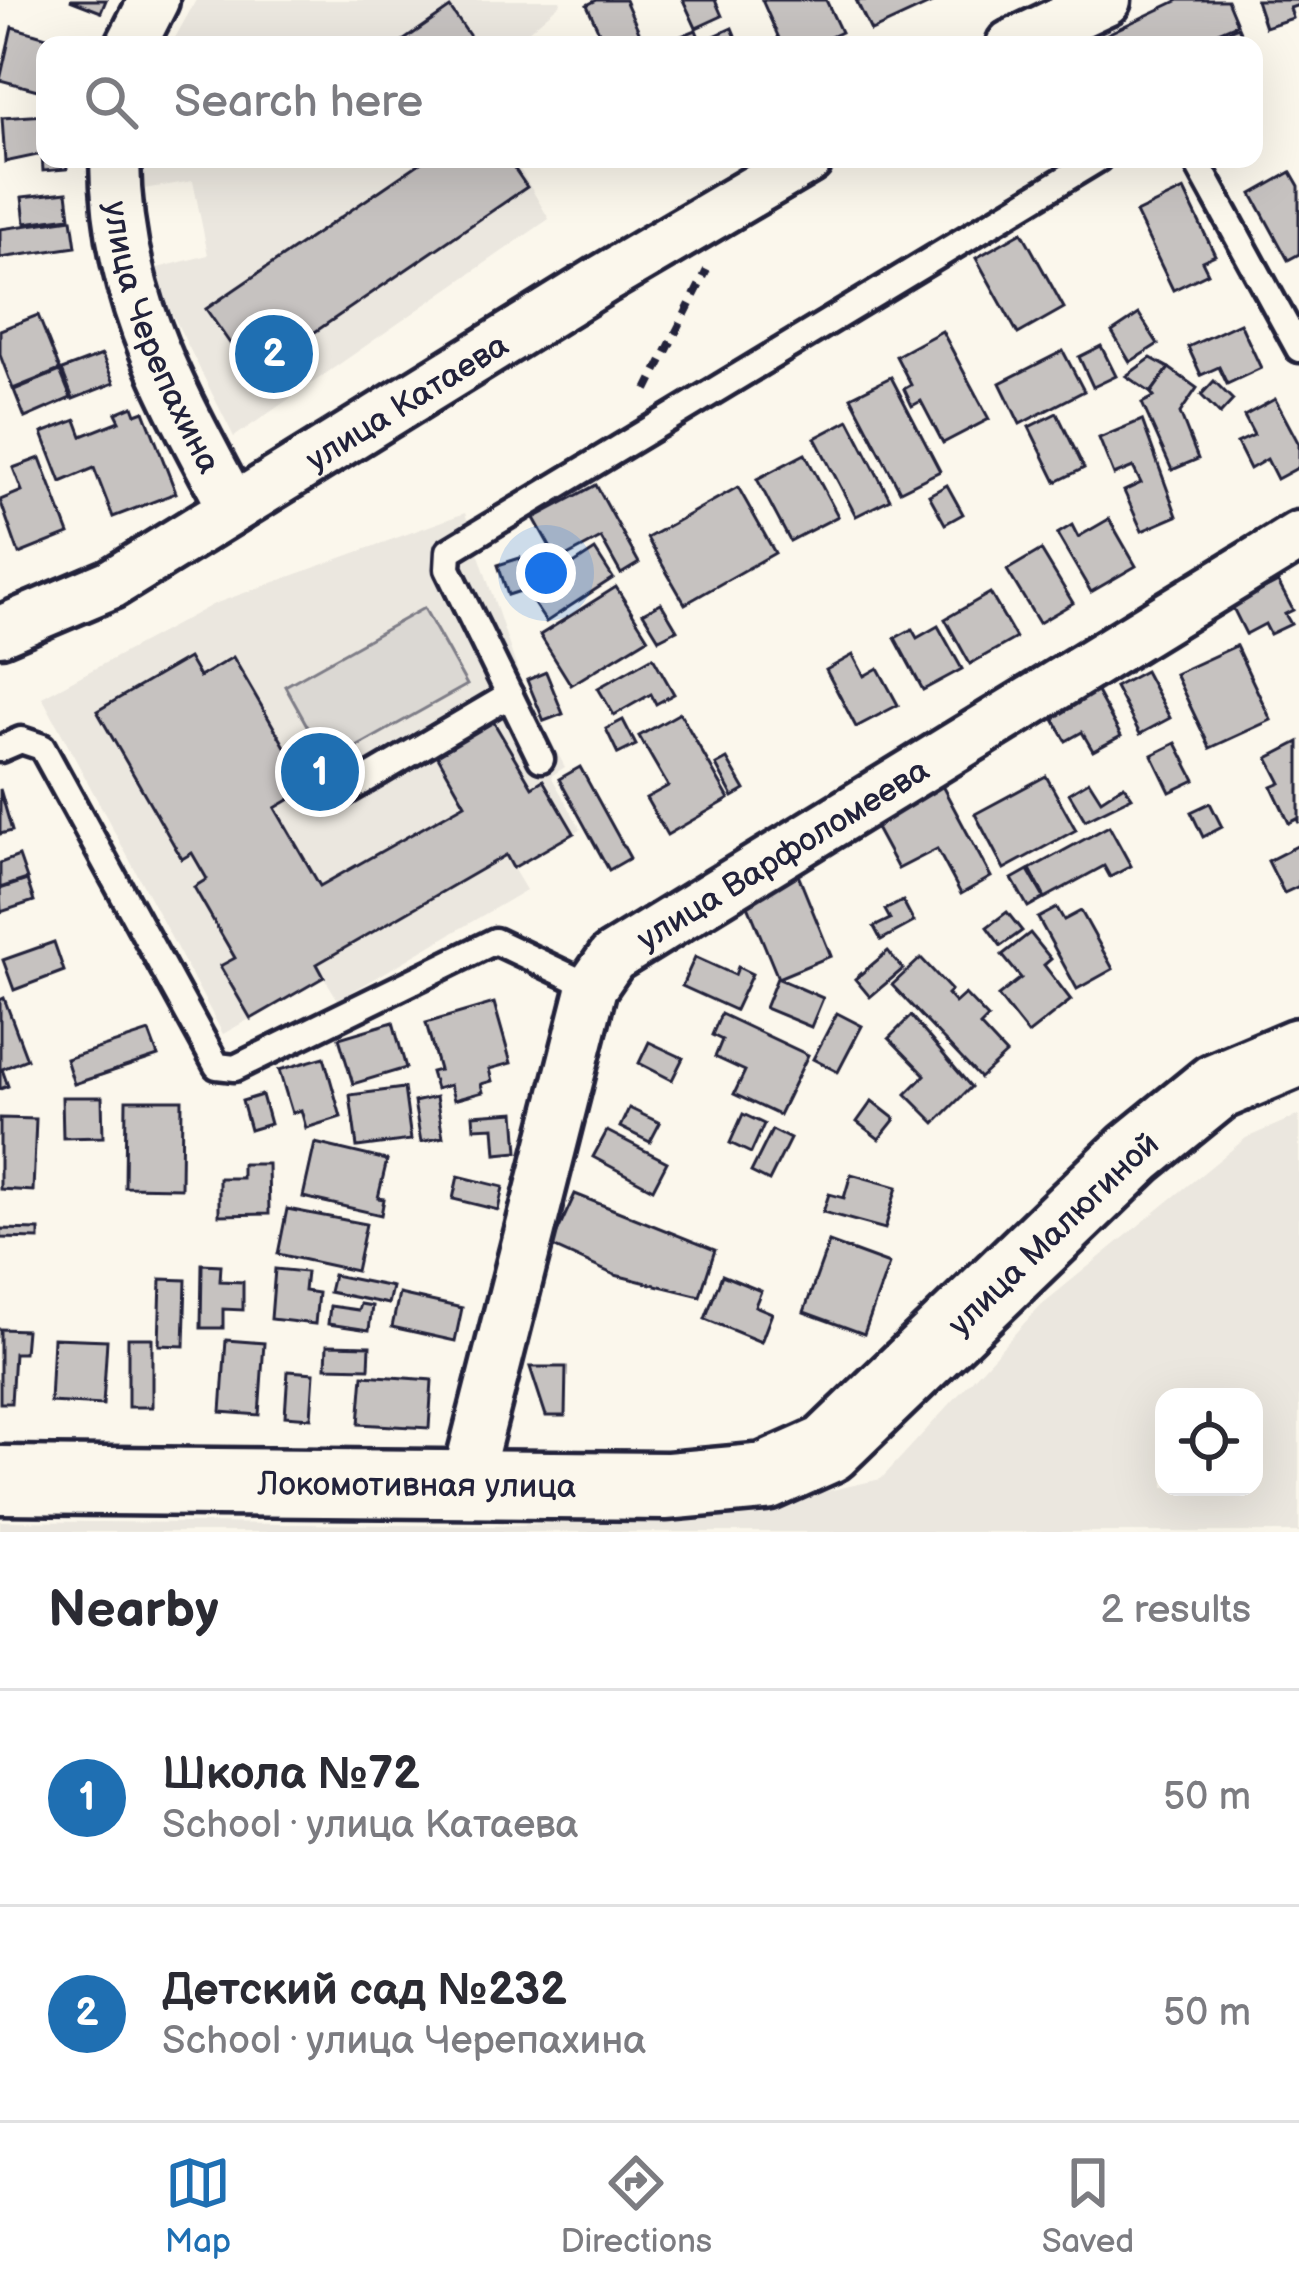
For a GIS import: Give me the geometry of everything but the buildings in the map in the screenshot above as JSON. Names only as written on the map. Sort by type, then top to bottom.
[{"type":"street","points":[[136,36],[154,0]]},
{"type":"street","points":[[1030,36],[1106,0]]},
{"type":"street","name":"улица Черепахина","points":[[116,168],[120,246],[140,324],[233,508]]},
{"type":"street","name":"улица Катаева","points":[[0,631],[111,584],[792,168]]},
{"type":"street","name":"улица Варфоломеева","points":[[592,987],[612,958],[1299,536]]},
{"type":"street","points":[[465,1486],[592,987]]},
{"type":"street","name":"улица Малюгиной","points":[[828,1449],[1135,1154],[1216,1087],[1299,1052]]},
{"type":"street","name":"Локомотивная улица","points":[[0,1480],[667,1486],[765,1477],[828,1449]]},
{"type":"lane","points":[[541,759],[448,569],[449,551],[1083,168]]},
{"type":"lane","points":[[1200,168],[1299,349]]},
{"type":"lane","points":[[335,798],[510,695]]},
{"type":"lane","points":[[0,749],[21,740],[42,747],[217,1066],[236,1068],[495,941],[592,987]]},
{"type":"path","points":[[617,451],[743,196]]},
{"type":"shaded area","points":[[196,0],[561,3],[522,36],[176,36]]},
{"type":"shaded area","points":[[138,168],[519,168],[549,219],[234,437],[150,270],[208,255],[193,181],[137,190]]},
{"type":"shaded area","points":[[465,513],[524,690],[565,767],[551,776],[581,829],[513,868],[526,890],[338,1000],[324,977],[223,1034],[42,697],[214,604]]},
{"type":"shaded area","points":[[424,608],[467,685],[328,763],[285,686]]},
{"type":"shaded area","points":[[1299,1115],[1299,1532],[0,1532],[0,1521],[501,1526],[725,1514],[881,1479],[1041,1305],[1246,1138]]},
{"type":"place","name":"Детский сад №232","points":[[274,354]]},
{"type":"place","name":"Школа №72","points":[[320,772]]}]
